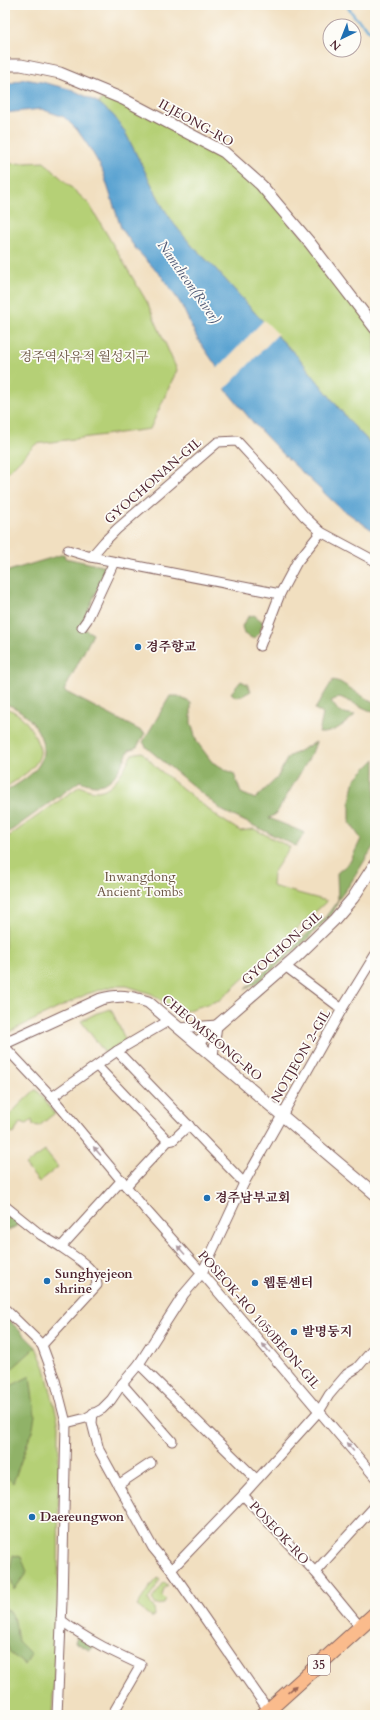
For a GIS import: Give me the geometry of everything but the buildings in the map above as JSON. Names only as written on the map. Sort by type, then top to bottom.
[{"type":"main road","name":"35","points":[[268,1713],[375,1614]]},
{"type":"street","name":"ILJEONG-RO","points":[[5,65],[21,65],[60,73],[123,99],[224,152],[266,190],[310,242],[375,328]]},
{"type":"street","name":"GYOCHONAN-GIL","points":[[91,558],[117,529],[218,442],[237,441],[304,516],[321,532],[375,561]]},
{"type":"street","points":[[260,646],[280,594],[297,562],[321,532]]},
{"type":"street","points":[[68,550],[91,558],[280,594]]},
{"type":"street","points":[[82,627],[87,620],[114,562]]},
{"type":"street","name":"GYOCHON-GIL","points":[[197,1043],[285,966],[334,920],[353,898],[375,864]]},
{"type":"street","name":"NOTJEON 2-GIL","points":[[66,1423],[86,1418],[112,1400],[122,1384],[139,1364],[184,1294],[202,1273],[244,1183],[342,1009],[375,955]]},
{"type":"street","points":[[285,966],[342,1009]]},
{"type":"street","name":"CHEOMSEONG-RO","points":[[5,1043],[101,999],[116,996],[131,996],[148,1002],[375,1194]]},
{"type":"street","points":[[52,1096],[117,1051],[170,1020]]},
{"type":"street","points":[[179,1028],[217,1025],[213,1056]]},
{"type":"street","name":"POSEOK-RO 1050BEON-GIL","points":[[5,1047],[52,1096],[124,1183],[374,1474]]},
{"type":"street","points":[[117,1051],[244,1183]]},
{"type":"street","points":[[97,1066],[168,1141]]},
{"type":"street","points":[[61,1247],[168,1141],[174,1140],[189,1125]]},
{"type":"street","points":[[5,1206],[41,1235],[61,1247],[93,1271],[97,1280],[97,1285],[42,1345]]},
{"type":"street","points":[[5,1309],[42,1345],[55,1380],[66,1423],[57,1715]]},
{"type":"street","points":[[171,1570],[243,1495],[256,1478],[320,1410],[329,1395],[347,1374],[357,1368],[375,1347]]},
{"type":"street","points":[[139,1364],[256,1478]]},
{"type":"street","points":[[122,1384],[172,1441]]},
{"type":"street","points":[[93,1414],[92,1423],[99,1450],[153,1548],[171,1570],[268,1713]]},
{"type":"street","points":[[118,1485],[151,1463]]},
{"type":"street","name":"POSEOK-RO","points":[[243,1495],[315,1572],[361,1628]]},
{"type":"street","name":"POSEOK-RO","points":[[315,1572],[375,1506]]},
{"type":"street","points":[[61,1620],[75,1631],[99,1645],[141,1665],[112,1715]]},
{"type":"green space","points":[[107,93],[224,152],[261,185],[375,327],[375,448],[350,422],[299,358],[256,314],[214,267],[193,247],[174,224],[163,207],[125,132],[114,116],[99,103]]},
{"type":"green space","name":"경주역사유적 월성지구","points":[[44,162],[89,204],[147,302],[177,370],[150,429],[36,444],[5,475],[5,164]]},
{"type":"green space","points":[[64,554],[65,558],[107,567],[81,627],[93,634],[64,691],[145,733],[137,747],[129,750],[121,766],[111,779],[98,785],[80,781],[5,835],[5,792],[37,768],[43,754],[43,745],[40,736],[29,719],[13,707],[5,704],[5,572]]},
{"type":"green space","points":[[254,615],[263,622],[260,632],[254,639],[244,634],[242,626],[248,617]]},
{"type":"green space","points":[[333,680],[340,682],[375,704],[375,713],[340,697],[331,701],[339,712],[355,715],[334,730],[319,733],[323,714],[315,709]]},
{"type":"green space","points":[[241,681],[247,684],[251,691],[242,696],[236,697],[231,693]]},
{"type":"green space","points":[[170,696],[178,696],[191,703],[191,723],[197,742],[212,762],[234,774],[241,793],[255,799],[277,778],[288,757],[316,742],[312,753],[276,814],[269,818],[305,833],[296,846],[223,811],[147,748],[143,742]]},
{"type":"green space","points":[[5,708],[16,713],[28,724],[39,746],[40,754],[35,765],[31,769],[5,788]]},
{"type":"green space","name":"Inwangdong Ancient Tombs","points":[[142,752],[157,768],[218,817],[240,831],[254,829],[290,847],[273,873],[272,886],[327,901],[220,1000],[179,1013],[152,994],[127,986],[113,986],[87,994],[5,1034],[5,839],[80,786],[98,791],[106,789],[118,778],[132,754]]},
{"type":"green space","points":[[375,759],[375,844],[338,900],[337,873],[350,862],[361,839],[350,823],[350,801],[355,779]]},
{"type":"green space","points":[[338,900],[333,913],[305,941],[256,984],[245,989],[324,919]]},
{"type":"green space","points":[[111,1009],[126,1041],[105,1053],[81,1021],[97,1013]]},
{"type":"green space","points":[[35,1090],[37,1090],[55,1113],[39,1126],[33,1125],[32,1120],[27,1124],[20,1122],[14,1134],[5,1130],[5,1126],[9,1121],[7,1118]]},
{"type":"green space","points":[[45,1151],[58,1167],[39,1182],[25,1165]]},
{"type":"green space","points":[[5,1213],[18,1222],[18,1225],[10,1230],[5,1229]]},
{"type":"green space","name":"Daereungwon","points":[[5,1316],[36,1347],[45,1368],[59,1425],[58,1610],[52,1715],[5,1715]]},
{"type":"green space","points":[[5,1316],[36,1347],[5,1375]]},
{"type":"green space","points":[[30,1376],[35,1415],[33,1428],[13,1483],[5,1475],[5,1389]]},
{"type":"green space","points":[[13,1555],[21,1557],[27,1572],[14,1590],[9,1572]]},
{"type":"green space","points":[[158,1578],[160,1580],[148,1600],[154,1608],[155,1615],[153,1618],[137,1606],[148,1589]]},
{"type":"green space","points":[[164,1582],[168,1585],[164,1588],[162,1596],[166,1600],[164,1604],[156,1605],[152,1599]]},
{"type":"green space","points":[[5,1609],[7,1609],[15,1621],[18,1641],[31,1654],[25,1665],[10,1653],[5,1638]]},
{"type":"green space","points":[[77,1636],[95,1646],[89,1650],[75,1642]]},
{"type":"water","name":"Namcheon(River)","points":[[24,79],[73,90],[99,103],[114,116],[125,132],[163,207],[174,224],[193,247],[214,267],[256,314],[299,358],[350,422],[375,448],[375,532],[339,507],[285,456],[256,426],[226,390],[217,367],[197,338],[181,304],[163,278],[136,249],[121,228],[102,169],[78,131],[64,117],[41,109],[5,113],[5,85]]},
{"type":"pier","points":[[264,320],[278,334],[224,390],[216,370]]},
{"type":"waterway","points":[[346,5],[356,18],[375,36]]},
{"type":"place","name":"경주향교","points":[[138,647]]},
{"type":"place","name":"경주남부교회","points":[[207,1198]]},
{"type":"place","name":"Sunghyejeon shrine","points":[[47,1281]]},
{"type":"place","name":"웹툰센터","points":[[255,1283]]},
{"type":"place","name":"발명둥지","points":[[294,1332]]},
{"type":"place","name":"Daereungwon","points":[[32,1517]]}]
